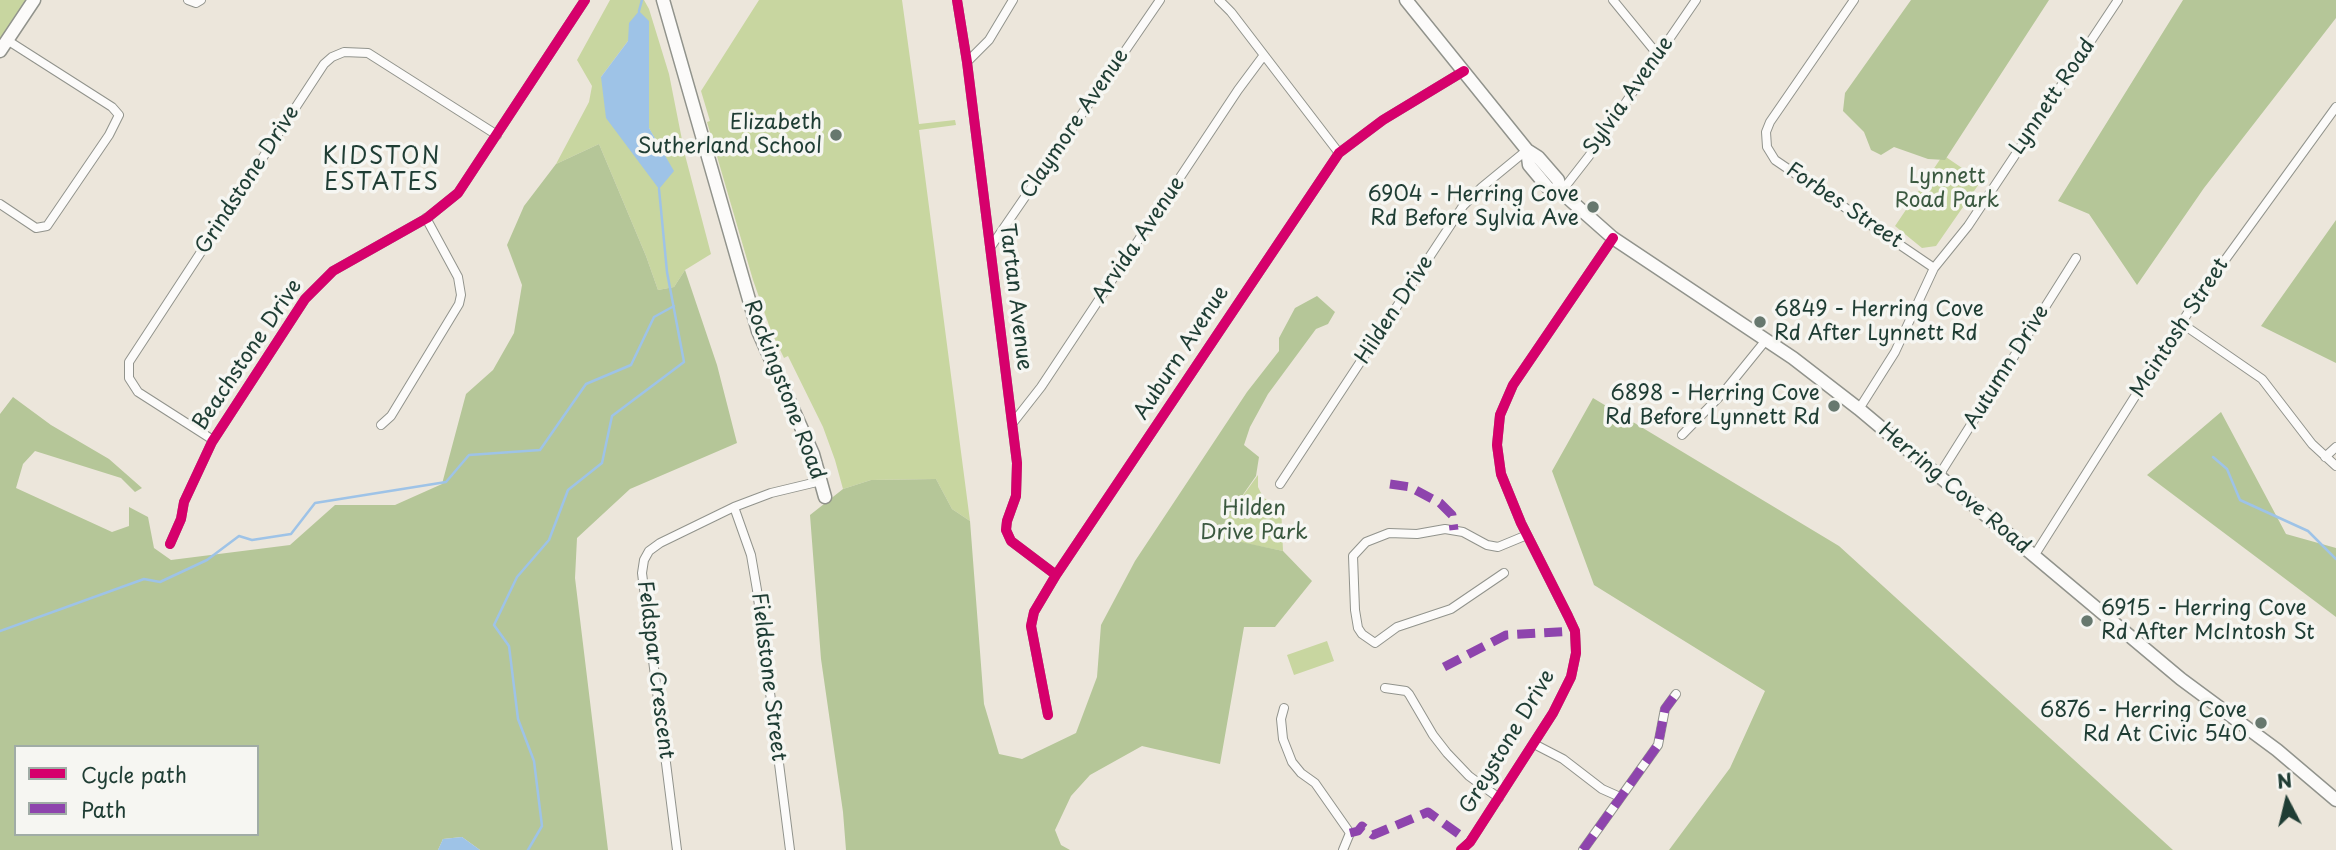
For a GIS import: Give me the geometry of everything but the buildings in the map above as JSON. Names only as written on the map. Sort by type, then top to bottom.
[{"type":"main road","points":[[3,46],[34,0]]},
{"type":"main road","name":"Rockingstone Road","points":[[663,0],[758,331],[813,454],[825,497]]},
{"type":"main road","name":"Herring Cove Road","points":[[1406,0],[1527,150],[1529,165],[1549,189],[1561,192],[1613,238],[1793,358],[1859,409],[2181,679],[2277,750],[2336,800]]},
{"type":"street","points":[[188,0],[196,4],[201,0]]},
{"type":"street","name":"Beachstone Drive","points":[[170,544],[181,519],[184,502],[212,440],[276,341],[314,289],[344,264],[426,218],[458,193],[586,0]]},
{"type":"street","name":"Tartan Avenue","points":[[957,0],[1012,424],[1017,485],[1015,503],[1006,523],[1007,534],[1011,541],[1056,575]]},
{"type":"street","points":[[967,62],[989,40],[1013,0]]},
{"type":"street","name":"Claymore Avenue","points":[[990,248],[1160,0]]},
{"type":"street","points":[[1219,0],[1339,153]]},
{"type":"street","points":[[1613,0],[1658,55]]},
{"type":"street","name":"Sylvia Avenue","points":[[1561,192],[1589,156],[1696,0]]},
{"type":"street","name":"Forbes Street","points":[[1854,0],[1770,122],[1766,136],[1768,150],[1775,160],[1934,268]]},
{"type":"street","name":"Lynnett Road","points":[[1859,409],[1895,352],[1934,268],[1968,226],[2118,0]]},
{"type":"street","points":[[0,204],[36,228],[47,226],[109,135],[119,115],[112,107],[3,46]]},
{"type":"street","name":"Grindstone Drive","points":[[212,440],[138,391],[129,378],[129,362],[324,64],[344,52],[368,53],[497,135]]},
{"type":"street","name":"Arvida Avenue","points":[[1012,424],[1041,387],[1264,55]]},
{"type":"street","name":"Auburn Avenue","points":[[1048,715],[1031,626],[1034,612],[1056,575],[1339,153],[1383,120],[1464,71]]},
{"type":"street","name":"Mcintosh Street","points":[[2034,556],[2181,323],[2336,107]]},
{"type":"street","name":"Hilden Drive","points":[[1280,484],[1464,206],[1482,187],[1527,150]]},
{"type":"street","points":[[381,425],[391,416],[445,329],[461,295],[454,268],[426,218]]},
{"type":"street","name":"Greystone Drive","points":[[1461,850],[1470,842],[1499,798],[1567,687],[1574,670],[1576,649],[1574,631],[1568,616],[1527,535],[1500,468],[1497,440],[1500,415],[1513,385],[1613,238]]},
{"type":"street","name":"Autumn Drive","points":[[1938,477],[2076,258]]},
{"type":"street","points":[[2181,323],[2262,379],[2325,457],[2336,466]]},
{"type":"street","points":[[1682,435],[1723,393],[1766,340]]},
{"type":"street","points":[[2325,457],[2336,447]]},
{"type":"street","name":"Feldspar Crescent","points":[[677,850],[647,615],[643,565],[646,555],[655,545],[734,507],[821,481]]},
{"type":"street","name":"Fieldstone Street","points":[[734,507],[751,555],[757,590],[790,850]]},
{"type":"street","points":[[1504,573],[1451,609],[1397,627],[1375,643],[1359,629],[1354,610],[1353,556],[1366,542],[1389,533],[1417,534],[1445,529],[1463,532],[1487,545],[1498,547],[1527,535]]},
{"type":"street","points":[[1385,688],[1406,691],[1447,753],[1469,776],[1499,798]]},
{"type":"street","points":[[1583,850],[1658,745],[1664,709],[1675,694]]},
{"type":"street","points":[[1284,708],[1281,719],[1283,739],[1292,762],[1315,783],[1350,833],[1343,850]]},
{"type":"street","points":[[1534,744],[1563,759],[1602,789],[1620,797]]},
{"type":"green space","points":[[0,0],[36,0],[0,51]]},
{"type":"green space","points":[[610,0],[644,0],[669,74],[685,155],[711,254],[685,270],[674,287],[658,290],[599,144],[556,164],[589,102],[592,86],[577,60]],"holes":[[[649,21],[649,128],[673,171],[601,77],[628,41]]]},
{"type":"green space","points":[[759,0],[902,0],[919,124],[955,120],[956,125],[919,130],[970,521],[952,509],[936,479],[871,480],[843,489],[823,427],[788,356],[784,358],[771,331],[753,280],[707,122],[710,121],[701,91]]},
{"type":"green space","points":[[1911,0],[2049,0],[1945,160],[1928,159],[1894,147],[1881,155],[1871,150],[1864,132],[1843,111],[1845,93]]},
{"type":"green space","points":[[2183,0],[2336,0],[2336,18],[2204,188],[2137,285],[2089,214],[2058,201]]},
{"type":"green space","points":[[599,144],[658,290],[674,287],[685,270],[717,365],[737,443],[630,489],[577,538],[575,578],[608,850],[480,850],[462,837],[443,839],[438,850],[0,850],[0,414],[13,397],[51,425],[109,459],[142,488],[135,492],[121,478],[35,451],[23,464],[16,488],[112,532],[129,526],[129,507],[148,517],[154,548],[171,560],[290,545],[335,505],[395,505],[442,484],[466,394],[493,370],[514,333],[522,285],[507,245],[524,206],[556,164]]},
{"type":"green space","name":"Lynnett Road Park","points":[[1943,155],[1981,181],[1936,246],[1922,248],[1895,226]]},
{"type":"green space","points":[[2336,220],[2336,363],[2261,326]]},
{"type":"green space","points":[[1317,296],[1335,312],[1328,324],[1316,329],[1268,394],[1250,427],[1244,445],[1259,457],[1256,476],[1226,519],[1218,537],[1283,551],[1312,581],[1275,627],[1244,627],[1220,764],[1142,746],[1090,775],[1071,796],[1055,830],[1061,845],[1070,850],[846,850],[821,659],[810,515],[843,489],[871,480],[936,479],[952,509],[970,521],[984,704],[999,754],[1022,759],[1076,733],[1097,677],[1101,625],[1135,561],[1247,392],[1279,351],[1279,338],[1295,308]]},
{"type":"green space","points":[[1593,398],[1839,546],[2173,850],[1669,850],[1730,768],[1765,691],[1594,585],[1552,471]]},
{"type":"green space","points":[[2221,412],[2286,534],[2336,548],[2336,617],[2147,475]]},
{"type":"green space","name":"Hilden Drive Park","points":[[1258,475],[1258,487],[1263,497],[1271,503],[1281,505],[1283,551],[1218,538],[1226,519]]},
{"type":"green space","points":[[1327,641],[1334,661],[1294,675],[1287,655]]},
{"type":"water","points":[[639,11],[649,21],[649,128],[674,171],[659,189],[606,118],[601,77],[628,41],[629,23]]},
{"type":"water","points":[[462,837],[480,850],[438,850],[443,839]]},
{"type":"waterway","points":[[639,11],[642,0]]},
{"type":"waterway","points":[[528,850],[542,826],[534,761],[518,719],[509,646],[494,625],[517,577],[549,540],[568,490],[602,463],[612,416],[684,362],[667,272],[659,189]]},
{"type":"waterway","points":[[0,631],[144,579],[160,582],[207,560],[239,536],[252,540],[291,534],[315,503],[446,482],[469,455],[540,450],[586,384],[631,365],[654,317],[674,306]]},
{"type":"waterway","points":[[2213,457],[2227,469],[2240,500],[2308,531],[2336,559]]},
{"type":"marked path","points":[[1390,484],[1410,487],[1440,503],[1452,515],[1454,530]]},
{"type":"marked path","points":[[1444,667],[1506,635],[1575,631]]},
{"type":"marked path","points":[[1583,850],[1658,745],[1665,709],[1676,694]]},
{"type":"marked path","points":[[1350,833],[1358,831],[1362,826],[1373,835],[1428,812],[1470,842]]},
{"type":"cycle path","points":[[170,544],[181,519],[184,502],[212,442],[305,299],[333,271],[427,218],[458,193],[585,0]]},
{"type":"cycle path","points":[[957,0],[1017,463],[1016,496],[1006,530],[1011,541],[1056,575]]},
{"type":"cycle path","points":[[1048,715],[1031,626],[1034,612],[1056,575],[1339,153],[1383,120],[1464,71]]},
{"type":"cycle path","points":[[1461,850],[1470,842],[1553,713],[1571,677],[1576,653],[1575,631],[1521,523],[1501,474],[1497,445],[1500,415],[1513,385],[1613,238]]},
{"type":"place","name":"Elizabeth Sutherland School","points":[[836,135]]},
{"type":"place","name":"6904 - Herring Cove Rd Before Sylvia Ave","points":[[1593,207]]},
{"type":"place","name":"6849 - Herring Cove Rd After Lynnett Rd","points":[[1760,322]]},
{"type":"place","name":"6898 - Herring Cove Rd Before Lynnett Rd","points":[[1834,406]]},
{"type":"place","name":"6915 - Herring Cove Rd After McIntosh St","points":[[2087,621]]},
{"type":"place","name":"6876 - Herring Cove Rd At Civic 540","points":[[2261,723]]},
{"type":"district","name":"KIDSTON ESTATES","points":[[382,171]]}]
